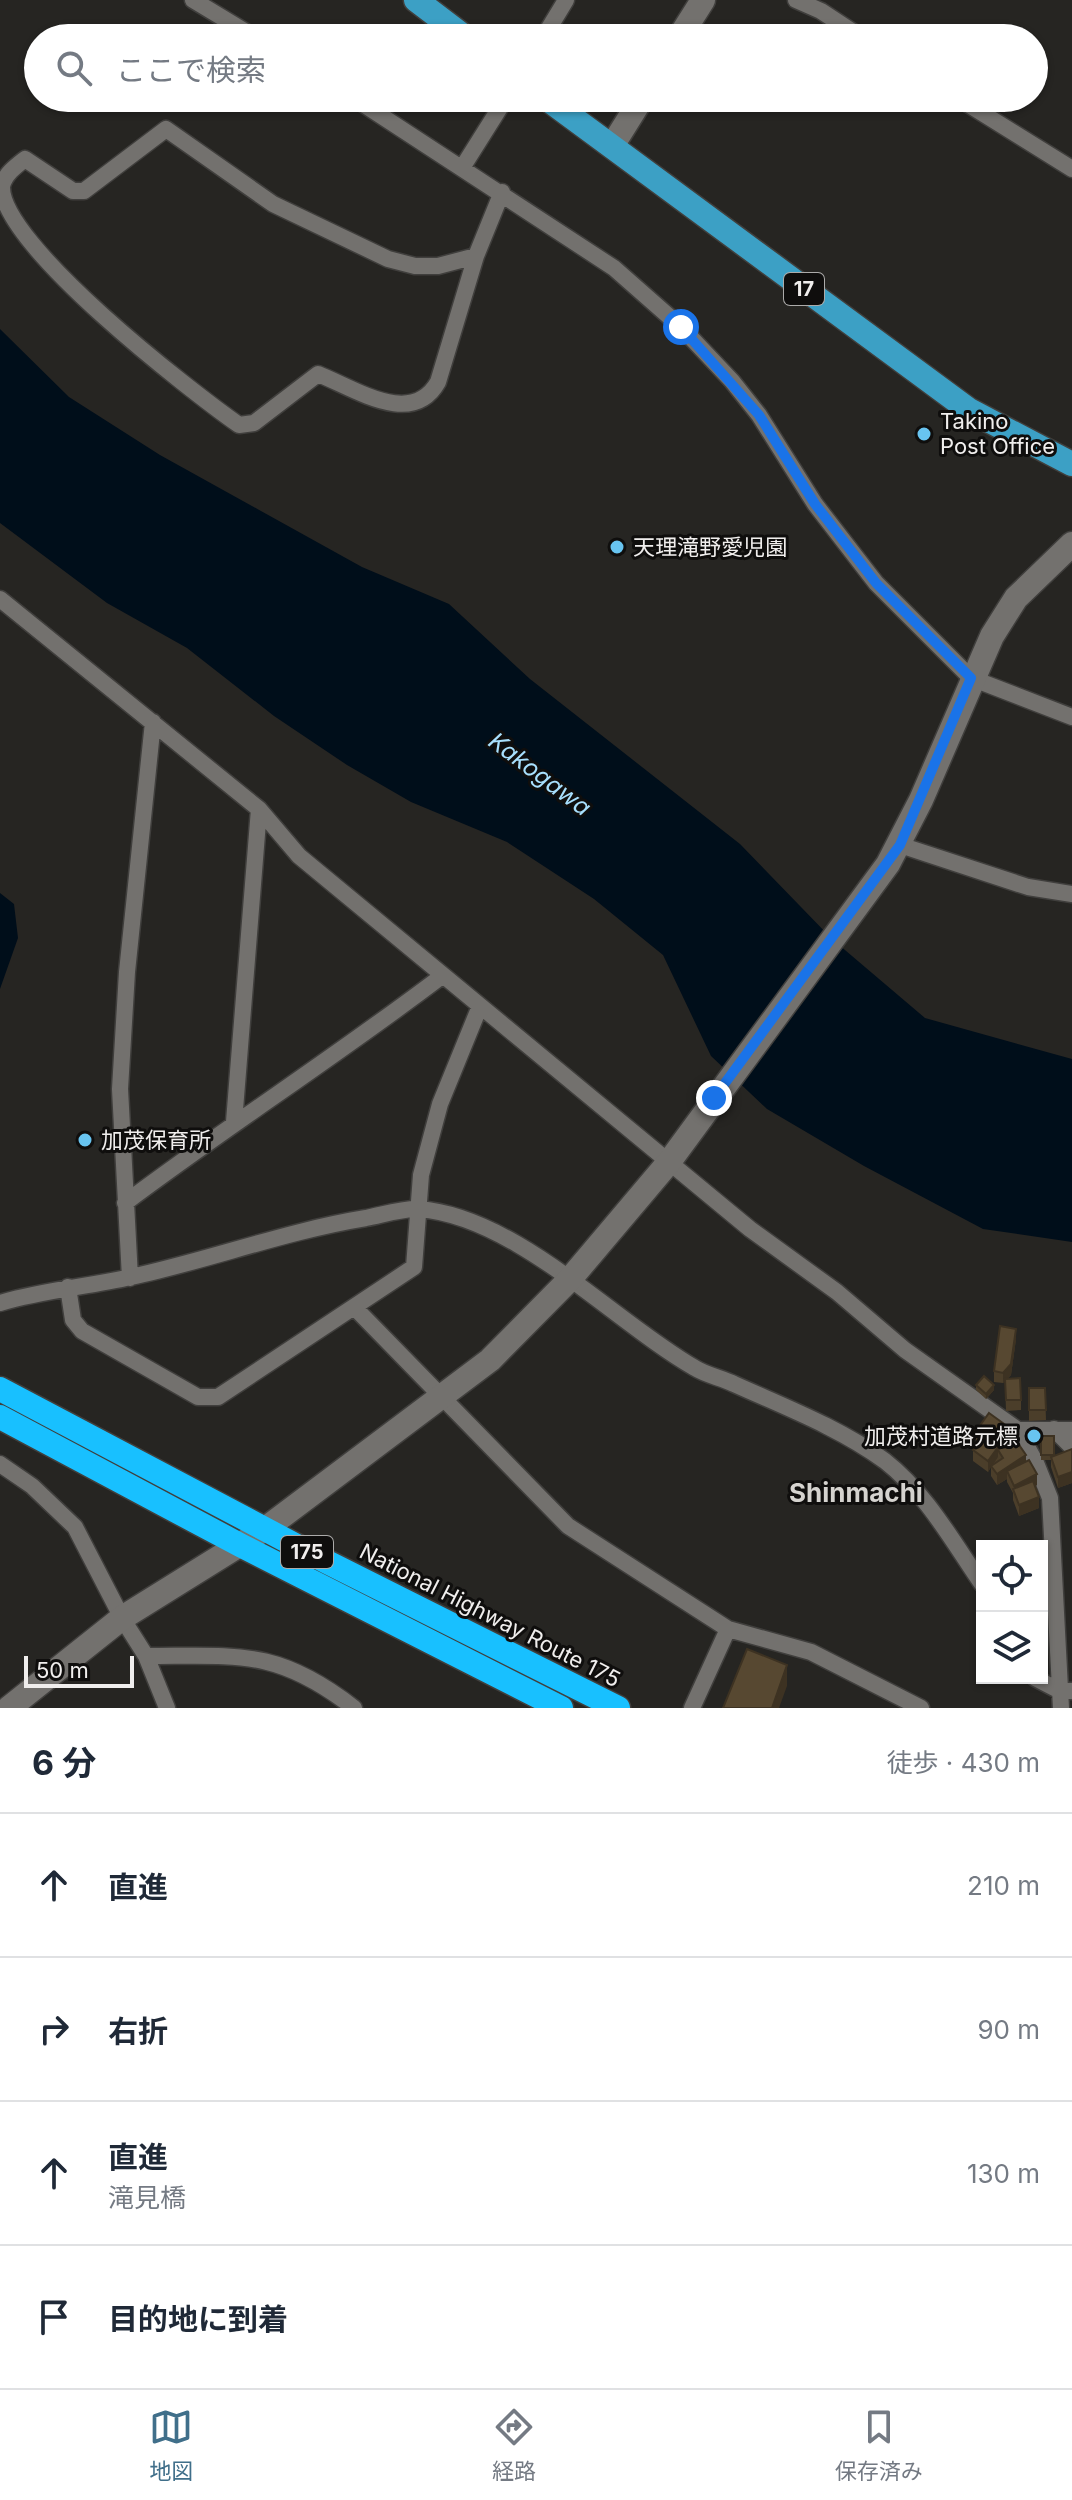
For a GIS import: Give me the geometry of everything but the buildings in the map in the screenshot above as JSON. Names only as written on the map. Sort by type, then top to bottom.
[{"type":"highway","name":"National Highway Route 175","points":[[0,1389],[265,1529],[618,1708]]},
{"type":"highway","name":"175","points":[[0,1417],[240,1545],[561,1708]]},
{"type":"main road","points":[[416,0],[448,24]]},
{"type":"main road","name":"17","points":[[565,112],[969,410],[1072,464]]},
{"type":"street","points":[[193,0],[233,24]]},
{"type":"street","points":[[551,24],[566,0]]},
{"type":"street","points":[[688,24],[703,0]]},
{"type":"street","points":[[796,0],[841,24]]},
{"type":"street","points":[[376,112],[614,268],[681,327],[759,415],[815,504],[876,583],[971,678],[1072,717]]},
{"type":"street","points":[[462,168],[497,112]]},
{"type":"street","points":[[612,146],[633,112]]},
{"type":"street","points":[[980,112],[1072,169]]},
{"type":"street","points":[[476,256],[438,266],[415,266],[388,259],[273,204],[166,129],[84,191],[73,191],[25,159],[11,170],[2,186],[4,208],[15,229],[48,266],[128,341],[239,425],[254,423],[318,374],[395,405],[419,405],[431,395],[438,382],[476,256],[502,192]]},
{"type":"street","points":[[9,1708],[122,1618],[265,1529],[490,1360],[571,1278],[669,1162],[894,854],[971,678],[1016,598],[1072,544]]},
{"type":"street","points":[[0,599],[259,809],[299,856],[669,1162],[925,1364],[1018,1430],[1050,1498],[1064,1697]]},
{"type":"street","points":[[130,1278],[120,1089],[127,972],[153,722]]},
{"type":"street","points":[[234,1122],[259,809]]},
{"type":"street","points":[[894,854],[1028,887],[1072,894]]},
{"type":"street","points":[[125,1203],[234,1122],[337,1056],[442,976]]},
{"type":"street","points":[[68,1287],[73,1320],[82,1331],[198,1397],[209,1399],[218,1397],[355,1308],[414,1267],[421,1175],[440,1104],[480,1006]]},
{"type":"street","points":[[0,1303],[68,1287],[130,1278],[335,1223],[418,1209],[491,1231],[571,1278],[652,1341],[698,1371],[830,1428],[883,1460],[903,1476],[940,1521],[976,1575]]},
{"type":"street","points":[[355,1308],[568,1526],[728,1629],[811,1652],[921,1708]]},
{"type":"street","points":[[1054,1429],[1072,1447]]},
{"type":"street","points":[[1018,1430],[1072,1430]]},
{"type":"street","points":[[0,1464],[32,1486],[75,1527],[122,1618],[146,1656],[167,1708]]},
{"type":"street","points":[[692,1708],[728,1629]]},
{"type":"street","points":[[146,1656],[257,1658],[290,1668],[326,1686],[354,1708]]},
{"type":"street","points":[[1044,1684],[1064,1697]]},
{"type":"water","name":"Kakogawa","points":[[0,329],[69,397],[160,455],[362,567],[449,604],[530,679],[740,844],[832,939],[925,1018],[1072,1059],[1072,1242],[983,1229],[864,1166],[767,1109],[711,1056],[663,955],[594,899],[507,842],[411,802],[347,765],[274,716],[187,648],[107,603],[0,523]]},
{"type":"water","points":[[0,893],[14,904],[18,938],[0,989]]},
{"type":"place","name":"Takino Post Office","points":[[924,434]]},
{"type":"place","name":"天理滝野愛児園","points":[[617,547]]},
{"type":"place","name":"加茂保育所","points":[[85,1140]]},
{"type":"place","name":"加茂村道路元標","points":[[1034,1436]]},
{"type":"district","name":"Shinmachi","points":[[856,1492]]},
{"type":"route","points":[[681,327],[759,415],[815,504],[876,583],[947,650],[971,678],[900,845],[840,932],[714,1098]]}]
